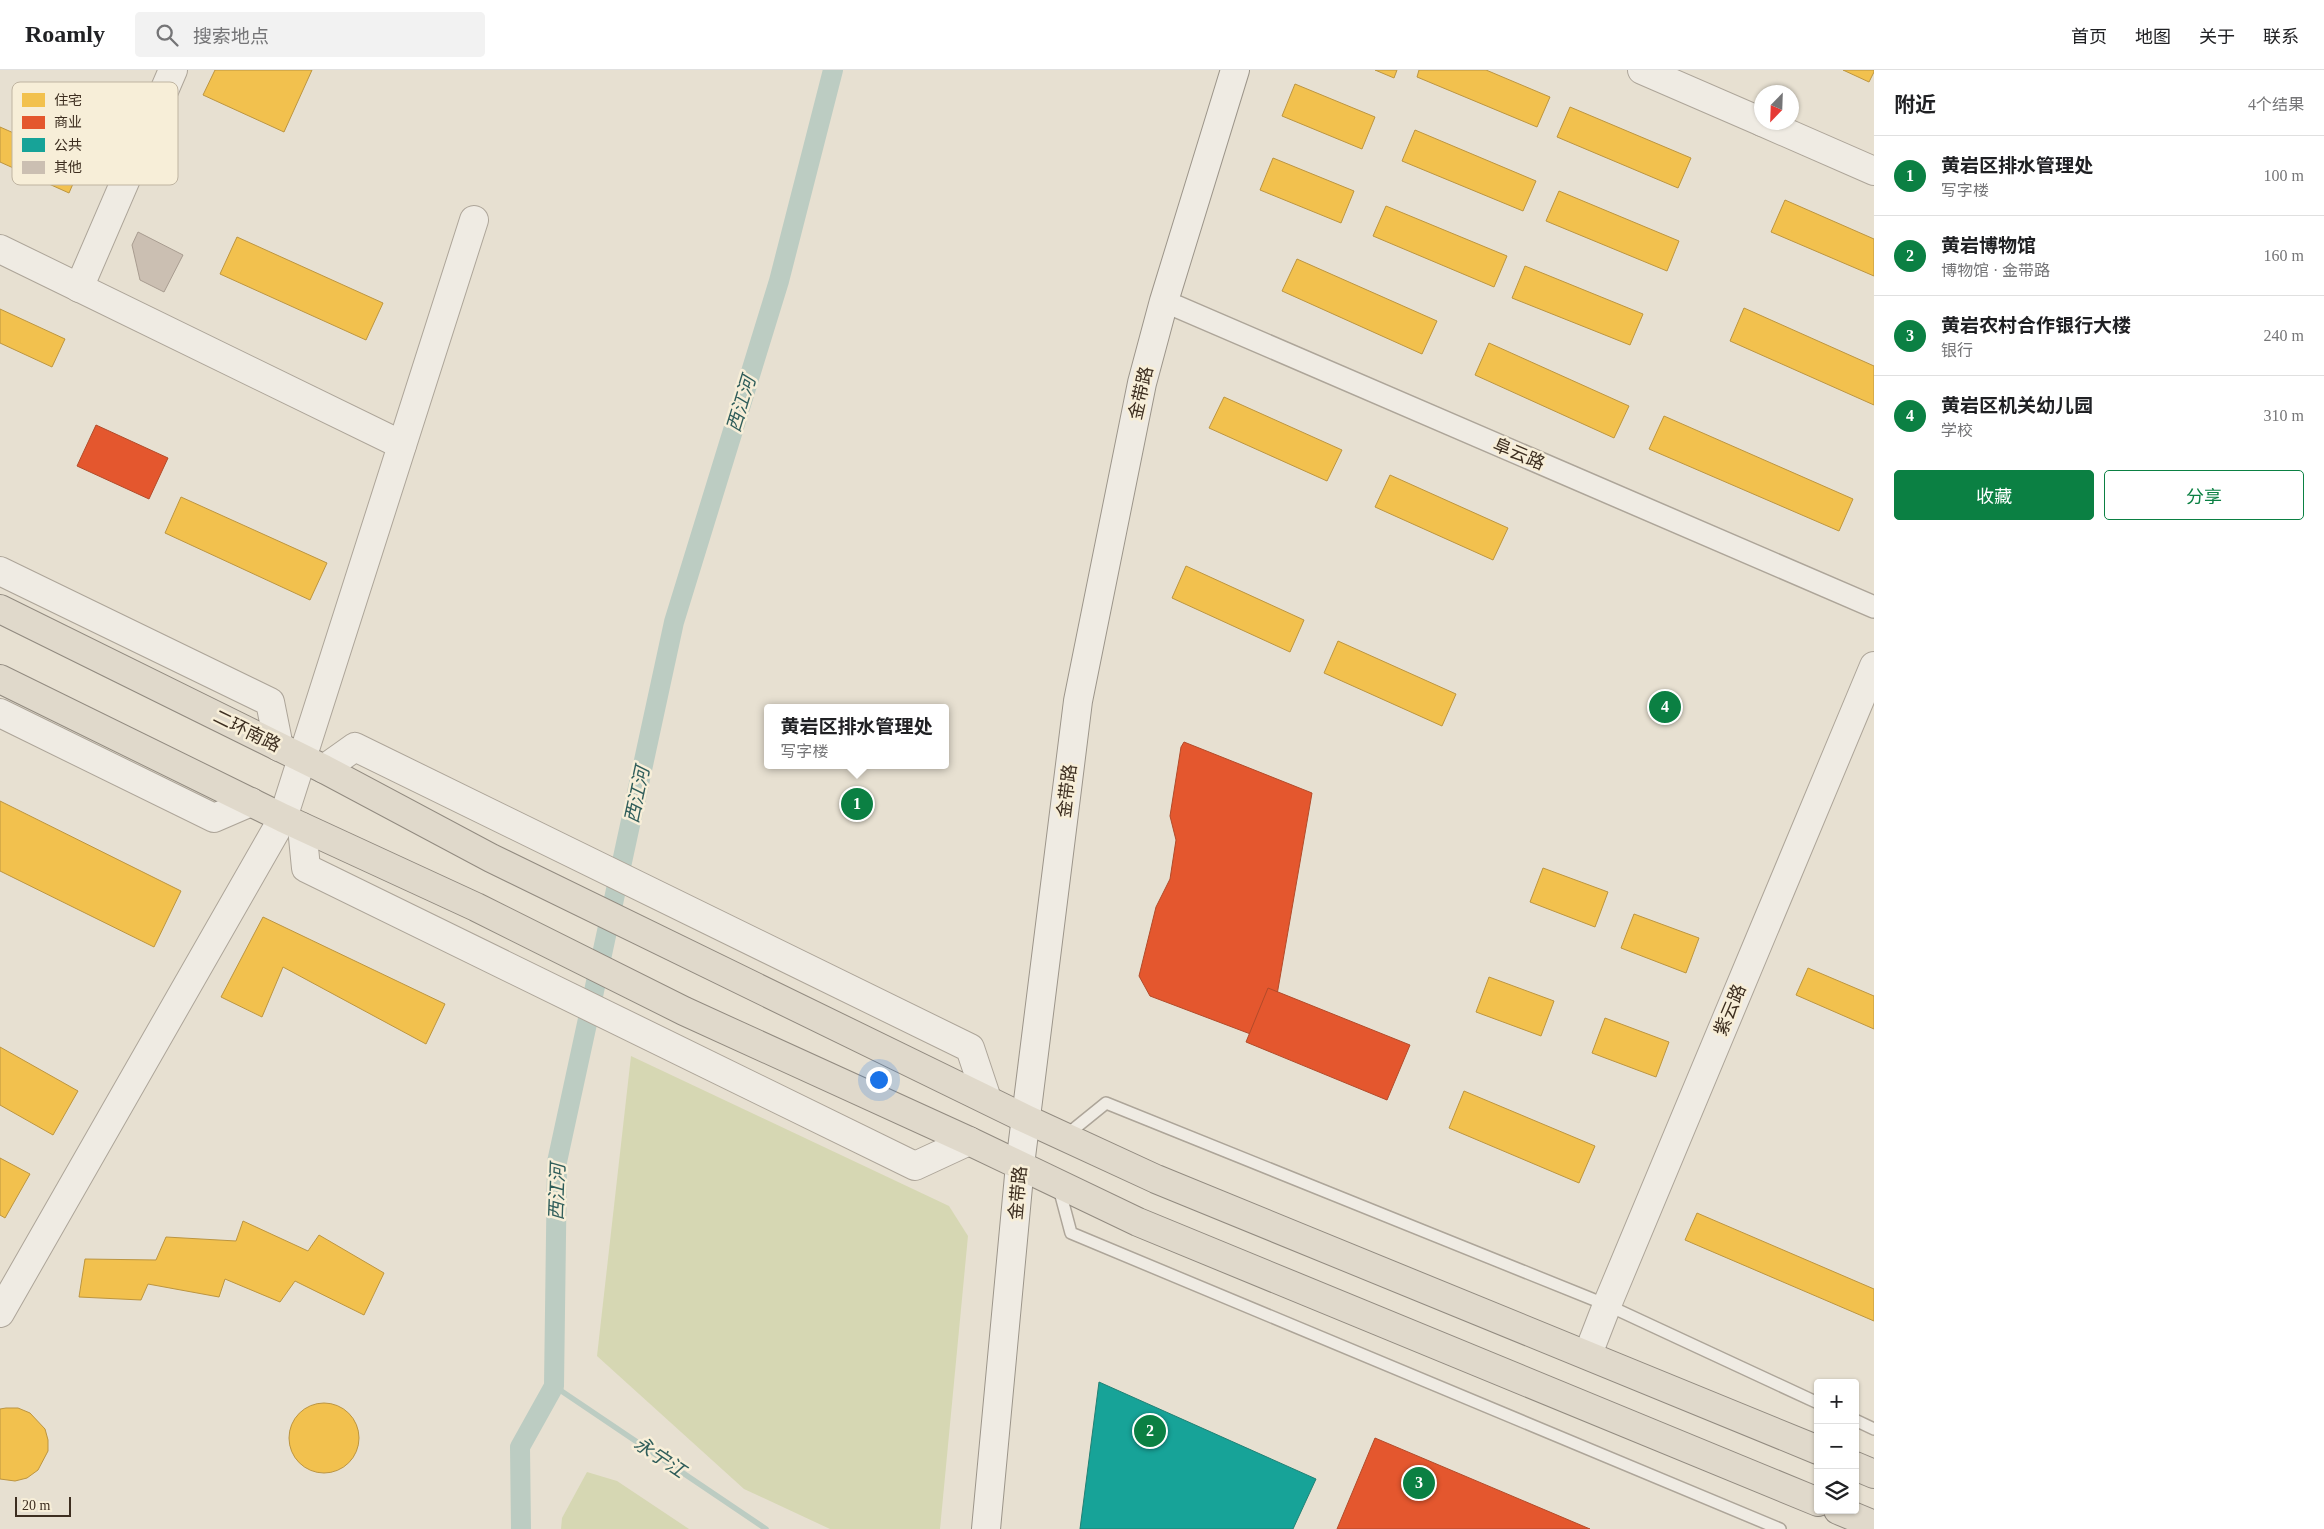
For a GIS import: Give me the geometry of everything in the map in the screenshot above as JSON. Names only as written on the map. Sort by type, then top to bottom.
[{"type":"highway","name":"二环南路","points":[[0,609],[302,758],[491,858],[1064,1137],[1156,1179],[1588,1354],[1814,1448]]},
{"type":"highway","points":[[0,679],[292,823],[476,906],[684,1011],[969,1141],[1138,1222],[1814,1500]]},
{"type":"highway","points":[[1859,1468],[1874,1474]]},
{"type":"highway","points":[[1848,1514],[1874,1525]]},
{"type":"street","points":[[168,82],[173,70]]},
{"type":"street","name":"金带路","points":[[986,1529],[1020,1165],[1078,701],[1142,383],[1164,301],[1236,70]]},
{"type":"street","points":[[1642,70],[1754,119]]},
{"type":"street","points":[[1780,130],[1874,171]]},
{"type":"street","points":[[79,288],[123,185]]},
{"type":"street","points":[[0,1313],[292,823],[302,758],[474,220]]},
{"type":"street","points":[[0,249],[402,445]]},
{"type":"street","name":"阜云路","points":[[1164,301],[1874,607]]},
{"type":"street","points":[[0,571],[270,702],[302,758]]},
{"type":"street","name":"紫云路","points":[[1588,1354],[1874,666]]},
{"type":"street","points":[[0,713],[214,818],[251,802]]},
{"type":"street","points":[[302,758],[355,747],[970,1048],[987,1099]]},
{"type":"street","points":[[292,823],[306,868],[915,1166],[969,1141]]},
{"type":"lane","points":[[1064,1137],[1106,1104],[1607,1305],[1814,1401]]},
{"type":"lane","points":[[1058,1183],[1072,1233],[1780,1529]]},
{"type":"lane","points":[[1859,1422],[1874,1429]]},
{"type":"green space","points":[[631,1056],[949,1206],[968,1236],[940,1529],[830,1529],[744,1489],[597,1356]]},
{"type":"green space","points":[[587,1472],[617,1481],[689,1529],[561,1529],[562,1518]]},
{"type":"building: 住宅","points":[[215,70],[312,70],[284,132],[203,95]]},
{"type":"building: 住宅","points":[[1375,70],[1397,70],[1394,78]]},
{"type":"building: 住宅","points":[[1419,70],[1486,70],[1550,97],[1537,127],[1417,77]]},
{"type":"building: 住宅","points":[[1843,70],[1874,70],[1874,72],[1869,82]]},
{"type":"building: 住宅","points":[[1295,84],[1375,117],[1362,149],[1282,116]]},
{"type":"building: 住宅","points":[[1570,107],[1691,158],[1678,188],[1557,137]]},
{"type":"building: 住宅","points":[[0,127],[12,132],[12,167],[0,162]]},
{"type":"building: 住宅","points":[[1415,130],[1536,181],[1523,211],[1402,161]]},
{"type":"building: 住宅","points":[[1273,158],[1354,191],[1341,223],[1260,190]]},
{"type":"building: 住宅","points":[[51,185],[72,185],[69,193]]},
{"type":"building: 住宅","points":[[1559,191],[1679,241],[1667,271],[1546,221]]},
{"type":"building: 住宅","points":[[1785,200],[1874,239],[1874,276],[1771,232]]},
{"type":"building: 住宅","points":[[1386,206],[1507,256],[1494,287],[1373,236]]},
{"type":"building: 住宅","points":[[237,237],[383,303],[366,340],[220,274]]},
{"type":"building: 住宅","points":[[1297,259],[1437,321],[1422,354],[1282,291]]},
{"type":"building: 住宅","points":[[1525,266],[1643,314],[1630,345],[1512,298]]},
{"type":"building: 住宅","points":[[1744,308],[1874,366],[1874,405],[1730,341]]},
{"type":"building: 住宅","points":[[0,309],[65,339],[52,367],[0,343]]},
{"type":"building: 住宅","points":[[1489,343],[1629,406],[1614,438],[1475,375]]},
{"type":"building: 住宅","points":[[1224,397],[1342,450],[1327,481],[1209,428]]},
{"type":"building: 住宅","points":[[1664,416],[1853,499],[1839,531],[1649,449]]},
{"type":"building: 住宅","points":[[1390,475],[1508,528],[1493,560],[1375,507]]},
{"type":"building: 住宅","points":[[181,497],[327,563],[310,600],[165,533]]},
{"type":"building: 住宅","points":[[1186,566],[1304,620],[1290,652],[1172,598]]},
{"type":"building: 住宅","points":[[1338,641],[1456,694],[1442,726],[1324,673]]},
{"type":"building: 住宅","points":[[0,801],[181,891],[154,947],[0,871]]},
{"type":"building: 住宅","points":[[1543,868],[1608,892],[1595,927],[1530,902]]},
{"type":"building: 住宅","points":[[1634,914],[1699,938],[1686,973],[1621,948]]},
{"type":"building: 住宅","points":[[263,917],[445,1004],[426,1044],[283,967],[262,1017],[221,997]]},
{"type":"building: 住宅","points":[[1808,968],[1874,996],[1874,1029],[1796,995]]},
{"type":"building: 住宅","points":[[1489,977],[1554,1001],[1541,1036],[1476,1012]]},
{"type":"building: 住宅","points":[[1605,1018],[1669,1042],[1656,1077],[1592,1053]]},
{"type":"building: 住宅","points":[[0,1047],[78,1091],[53,1135],[0,1105]]},
{"type":"building: 住宅","points":[[1464,1091],[1595,1146],[1579,1183],[1449,1128]]},
{"type":"building: 住宅","points":[[0,1158],[30,1174],[5,1218],[0,1215]]},
{"type":"building: 住宅","points":[[1697,1213],[1874,1289],[1874,1321],[1685,1240]]},
{"type":"building: 住宅","points":[[243,1221],[308,1251],[319,1235],[384,1273],[364,1315],[295,1281],[280,1302],[225,1279],[219,1297],[148,1284],[141,1300],[79,1297],[85,1259],[156,1260],[166,1237],[236,1241]]},
{"type":"building: 住宅","points":[[324,1403],[337,1406],[349,1413],[356,1425],[359,1438],[356,1451],[349,1463],[337,1470],[324,1473],[311,1470],[299,1463],[292,1451],[289,1438],[292,1425],[299,1413],[311,1406]]},
{"type":"building: 住宅","points":[[18,1408],[30,1413],[45,1429],[48,1440],[48,1451],[38,1470],[27,1478],[15,1481],[0,1479],[0,1409]]},
{"type":"building: 商业","points":[[96,425],[168,458],[149,499],[77,466]]},
{"type":"building: 商业","points":[[1184,742],[1312,793],[1269,1041],[1150,996],[1139,976],[1156,907],[1170,879],[1176,840],[1170,816],[1181,747]]},
{"type":"building: 商业","points":[[1268,988],[1410,1045],[1387,1100],[1246,1042]]},
{"type":"building: 商业","points":[[1375,1438],[1590,1529],[1337,1529]]},
{"type":"building: 公共","points":[[1099,1382],[1316,1479],[1293,1529],[1080,1529]]},
{"type":"building: 其他","points":[[138,232],[183,255],[164,292],[140,280],[132,245]]},
{"type":"waterway","name":"西江河","points":[[521,1529],[520,1447],[554,1386],[557,1162],[674,622],[779,281],[833,70]]},
{"type":"waterway","name":"永宁江","points":[[554,1386],[766,1529]]},
{"type":"place","name":"黄岩区机关幼儿园","points":[[1665,707]]},
{"type":"place","name":"黄岩区排水管理处","points":[[857,804]]},
{"type":"place","name":"黄岩博物馆","points":[[1150,1431]]},
{"type":"place","name":"黄岩农村合作银行大楼","points":[[1419,1483]]}]
